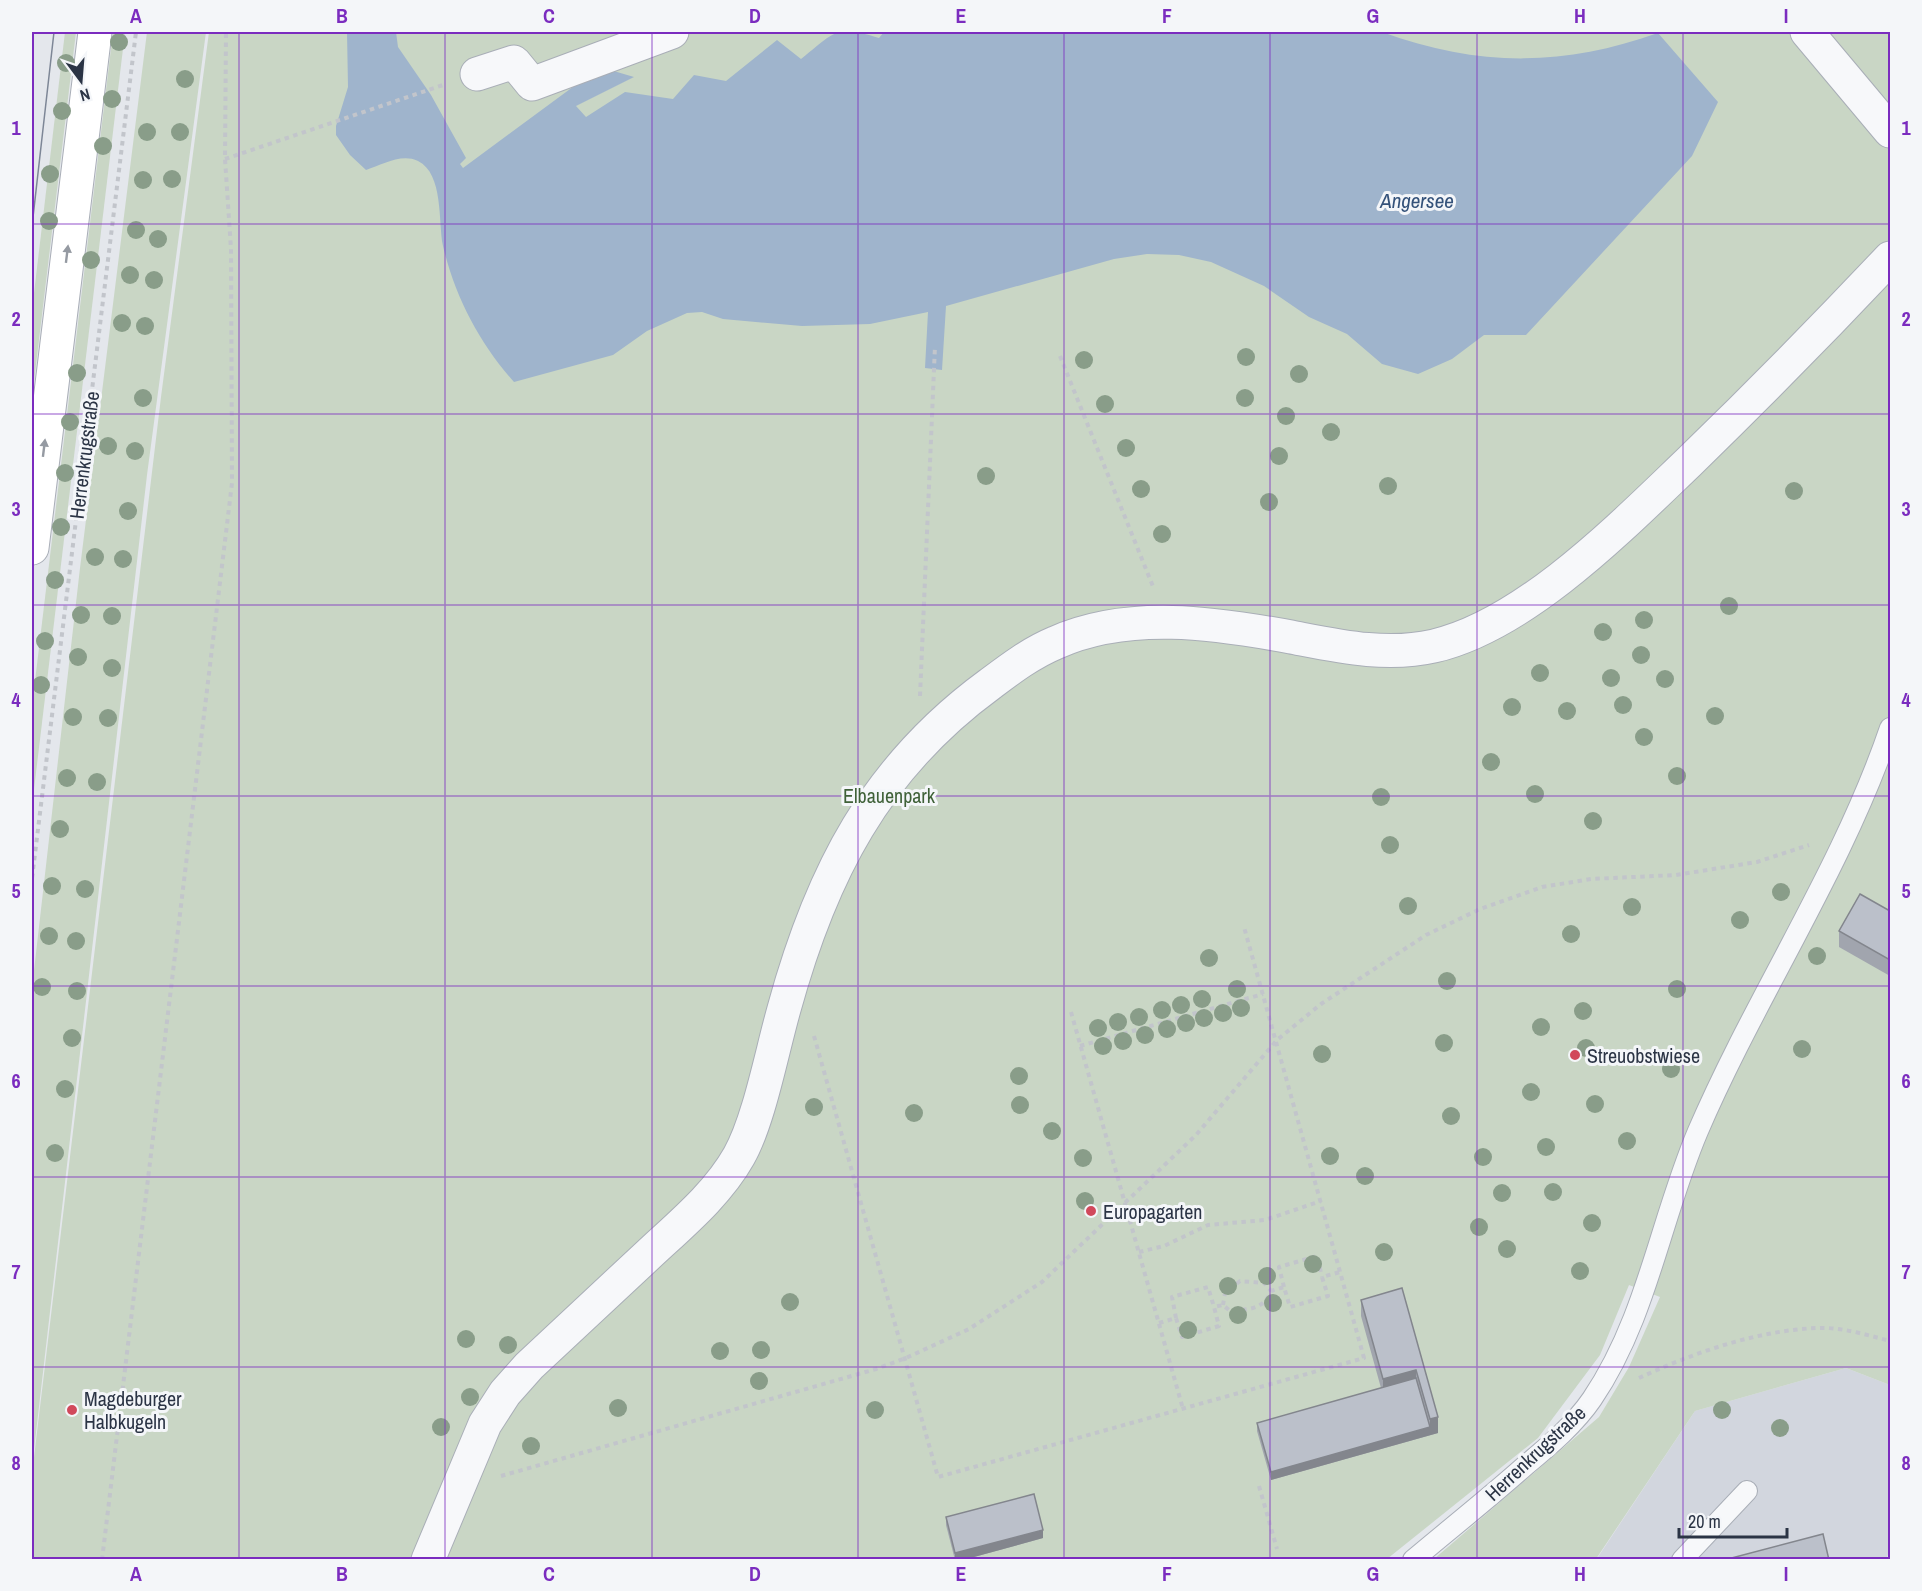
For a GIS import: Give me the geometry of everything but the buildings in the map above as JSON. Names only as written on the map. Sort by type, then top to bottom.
[{"type":"street","name":"Herrenkrugstraße","points":[[32,548],[95,32]]},
{"type":"street","points":[[477,74],[514,62],[532,84],[672,32]]},
{"type":"street","points":[[1807,32],[1890,131]]},
{"type":"street","points":[[428,1560],[485,1424],[505,1394],[529,1366],[699,1206],[739,1157],[756,1110],[795,969],[814,917],[840,858],[873,801],[918,744],[985,687],[1050,644],[1108,626],[1167,623],[1220,627],[1335,645],[1396,651],[1439,645],[1484,629],[1525,604],[1643,506],[1788,367],[1890,258]]},
{"type":"lane","name":"Herrenkrugstraße","points":[[1413,1560],[1546,1448],[1591,1401],[1622,1347],[1645,1291],[1676,1188],[1697,1133],[1746,1026],[1850,829],[1890,728]]},
{"type":"lane","points":[[1682,1560],[1747,1491]]},
{"type":"path","name":"Herrenkrugstraße","points":[[32,878],[136,32]]},
{"type":"path","points":[[102,1560],[232,483],[231,249],[225,159],[226,32]]},
{"type":"path","points":[[225,159],[477,74]]},
{"type":"path","points":[[918,744],[935,346]]},
{"type":"path","points":[[1060,356],[1167,623]]},
{"type":"path","points":[[458,1489],[906,1358],[969,1329],[1042,1282],[1196,1135],[1276,1040],[1321,1004],[1426,935],[1480,909],[1542,887],[1591,879],[1676,875],[1757,862],[1850,829]]},
{"type":"path","points":[[811,1026],[938,1477],[1364,1358],[1244,927]]},
{"type":"path","points":[[1080,1046],[1263,994]]},
{"type":"path","points":[[1071,1012],[1184,1409]]},
{"type":"path","points":[[1138,1252],[1164,1246],[1208,1225],[1265,1220],[1321,1201]]},
{"type":"path","points":[[1317,1256],[1322,1277],[1328,1296],[1290,1307],[1279,1267],[1317,1256]]},
{"type":"path","points":[[1322,1277],[1340,1272]]},
{"type":"path","points":[[1223,1305],[1225,1293],[1240,1281],[1264,1283],[1271,1291]]},
{"type":"path","points":[[1208,1287],[1214,1307],[1219,1326],[1182,1337],[1172,1297],[1208,1287]]},
{"type":"path","points":[[1271,1291],[1284,1287]]},
{"type":"path","points":[[1223,1305],[1229,1310],[1251,1310],[1268,1300],[1271,1291]]},
{"type":"path","points":[[1214,1307],[1223,1305]]},
{"type":"path","points":[[1159,1323],[1176,1318]]},
{"type":"path","points":[[1591,1401],[1660,1369],[1763,1336],[1818,1328],[1857,1333],[1890,1341]]},
{"type":"path","points":[[1259,1486],[1277,1549]]},
{"type":"shaded area","points":[[1846,1368],[1890,1385],[1890,1550],[1886,1559],[1596,1560],[1695,1411]]},
{"type":"green space","points":[[65,32],[76,32],[32,398],[32,310]]},
{"type":"green space","points":[[113,32],[125,32],[32,806],[32,706]]},
{"type":"green space","points":[[147,32],[206,32],[147,475],[32,1467],[32,988],[80,568]]},
{"type":"green space","name":"Elbauenpark","points":[[209,32],[1890,32],[1890,1385],[1846,1368],[1695,1411],[1596,1559],[1434,1559],[1599,1417],[1629,1367],[1660,1297],[1629,1285],[1600,1355],[1538,1438],[1387,1559],[32,1560],[32,1474],[161,397]]},
{"type":"water","name":"Angersee","points":[[844,31],[879,38],[884,32],[1382,32],[1452,52],[1486,57],[1520,58],[1554,57],[1588,52],[1658,33],[1718,102],[1692,156],[1526,335],[1484,335],[1452,359],[1418,374],[1382,364],[1347,334],[1309,317],[1264,286],[1211,262],[1179,255],[1147,254],[1114,259],[946,306],[942,370],[925,368],[928,312],[870,324],[802,326],[723,319],[702,312],[687,313],[647,331],[613,355],[514,382],[480,336],[454,283],[443,246],[436,187],[426,167],[418,161],[405,158],[366,170],[350,155],[336,135],[336,126],[348,87],[347,32],[396,32],[398,47],[431,95],[466,158],[460,164],[463,168],[600,67],[634,77],[576,106],[586,117],[625,92],[673,99],[694,75],[726,81],[777,40],[801,59],[829,37]]},
{"type":"tram line","points":[[32,226],[54,32]]},
{"type":"place","name":"Streuobstwiese","points":[[1575,1055]]},
{"type":"place","name":"Europagarten","points":[[1091,1211]]},
{"type":"place","name":"Magdeburger Halbkugeln","points":[[72,1410]]}]
